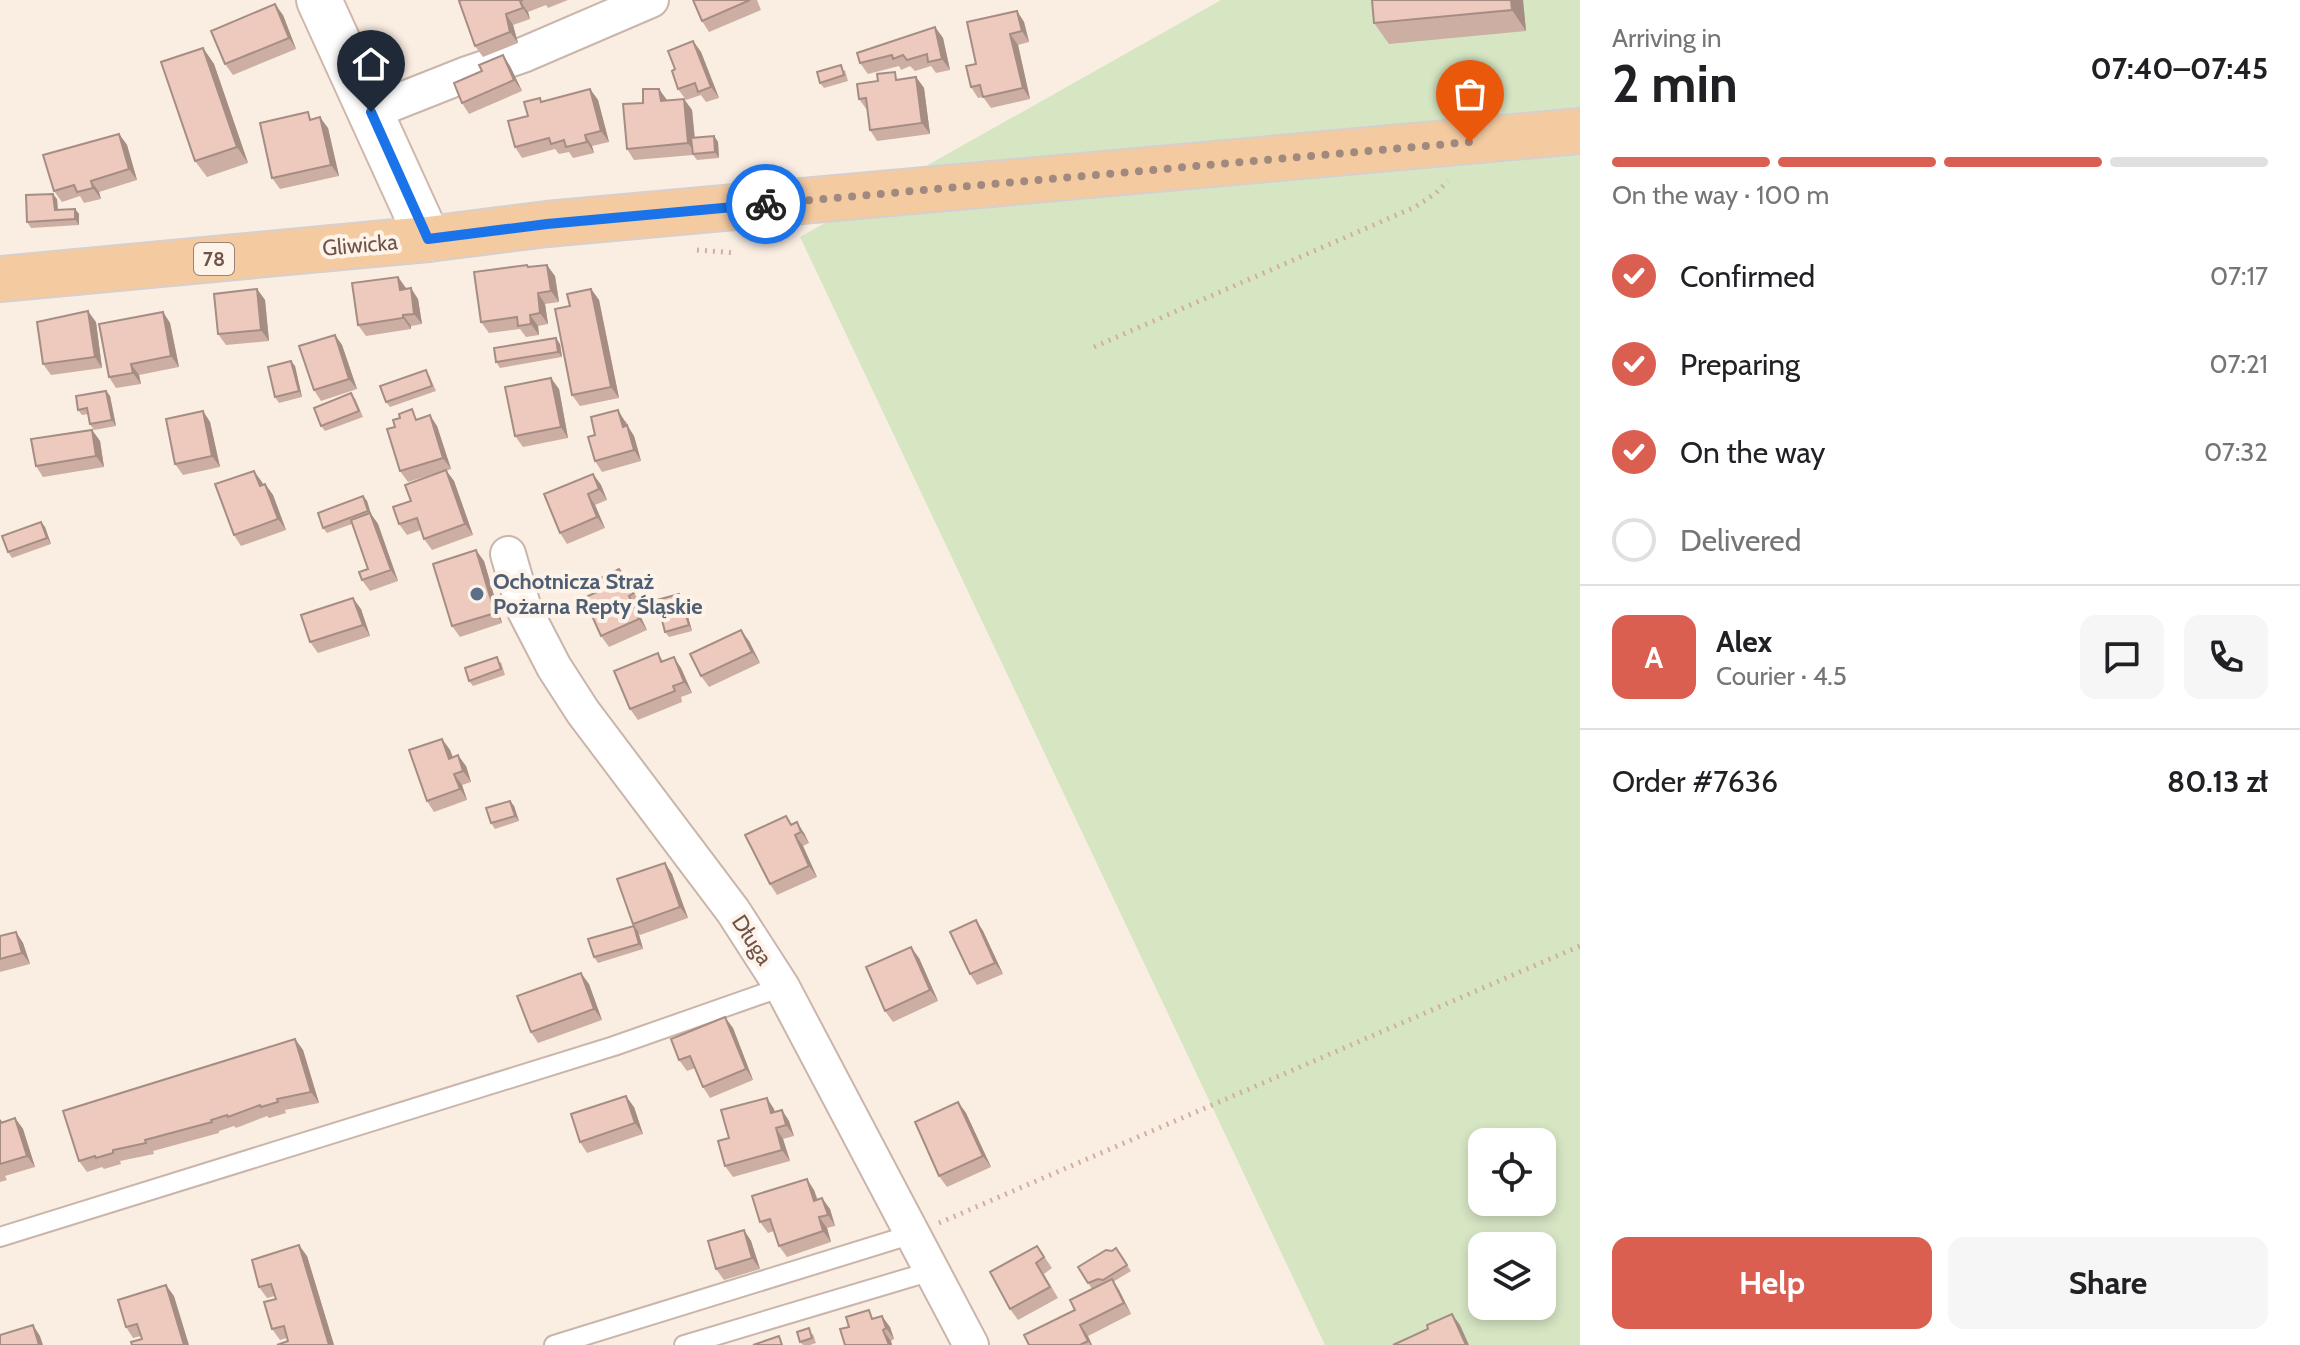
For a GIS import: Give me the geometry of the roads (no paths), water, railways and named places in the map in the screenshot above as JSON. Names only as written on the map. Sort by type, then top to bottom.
[{"type":"main road","name":"Gliwicka","points":[[0,279],[428,239],[578,221],[1580,131]]},
{"type":"street","points":[[319,0],[428,239]]},
{"type":"street","points":[[371,112],[523,55],[651,0]]},
{"type":"street","name":"Długa","points":[[508,554],[524,609],[554,667],[583,712],[733,911],[782,987],[971,1345]]},
{"type":"lane","points":[[0,1237],[614,1046],[782,987]]},
{"type":"lane","points":[[554,1345],[913,1234]]},
{"type":"lane","points":[[684,1345],[932,1271]]},
{"type":"place","name":"Ochotnicza Straż Pożarna Repty Śląskie","points":[[477,594]]}]
